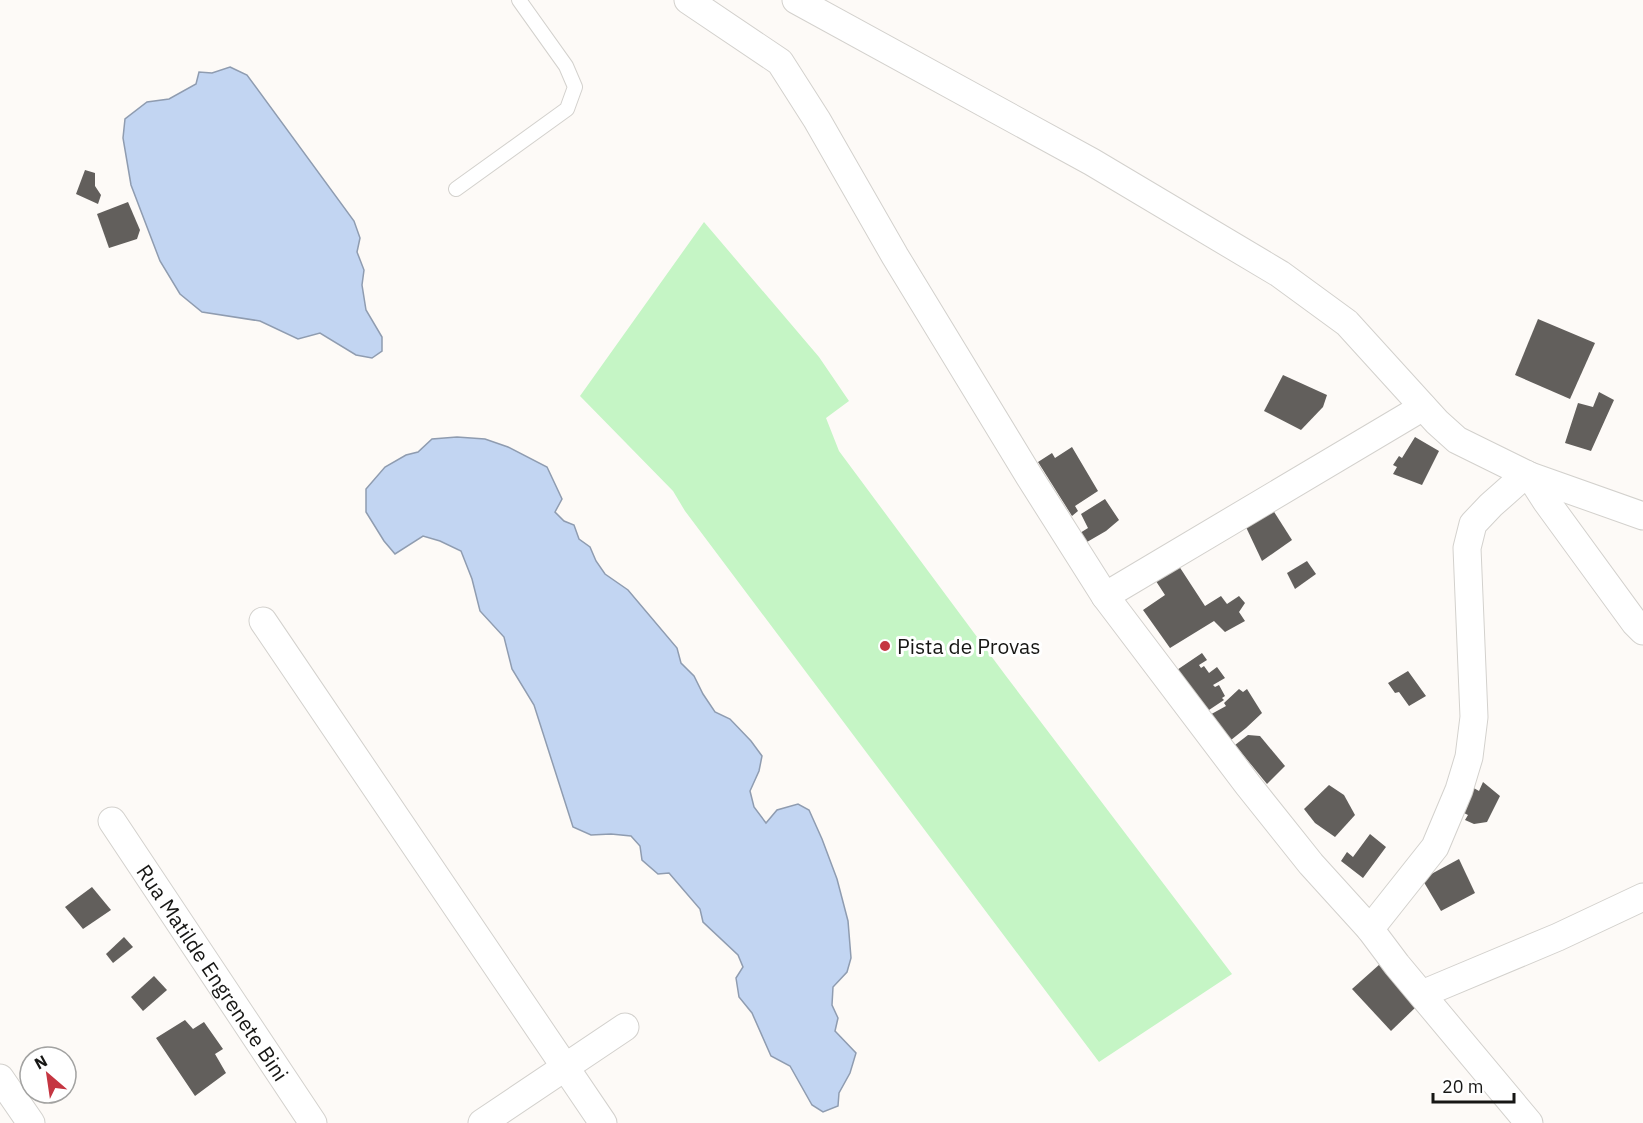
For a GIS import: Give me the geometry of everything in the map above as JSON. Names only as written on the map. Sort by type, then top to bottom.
[{"type":"street","points":[[688,0],[780,62],[817,120],[1029,476],[1105,596],[1311,864],[1370,929],[1529,1123]]},
{"type":"street","points":[[796,0],[1092,162],[1280,274],[1347,323],[1456,440],[1528,475],[1643,516]]},
{"type":"street","points":[[1105,596],[1424,407]]},
{"type":"street","points":[[1528,475],[1643,631]]},
{"type":"street","points":[[1370,929],[1435,847],[1459,790],[1469,757],[1474,717],[1467,548],[1473,524],[1491,505],[1528,475]]},
{"type":"street","points":[[263,621],[603,1123]]},
{"type":"street","name":"Rua Matilde Engrenete Bini","points":[[112,821],[313,1123]]},
{"type":"street","points":[[1422,994],[1558,937],[1643,897]]},
{"type":"street","points":[[482,1123],[625,1027]]},
{"type":"street","points":[[0,1078],[31,1123]]},
{"type":"lane","points":[[456,189],[567,109],[575,87],[566,66],[519,0]]},
{"type":"green space","name":"Pista de Provas","points":[[704,222],[819,357],[849,401],[826,418],[839,451],[1232,974],[1099,1062],[685,511],[673,491],[580,396]]},
{"type":"water","points":[[230,67],[247,75],[354,221],[360,238],[357,252],[364,270],[362,285],[366,310],[382,337],[382,351],[372,358],[356,355],[320,333],[298,339],[260,321],[202,312],[180,294],[160,261],[131,185],[123,138],[125,119],[147,102],[169,99],[196,84],[199,72],[212,73]]},
{"type":"water","points":[[457,437],[485,439],[508,447],[547,467],[562,499],[555,512],[564,521],[574,525],[579,539],[590,547],[605,574],[628,590],[677,648],[681,663],[694,676],[715,712],[730,719],[762,756],[759,771],[750,791],[754,807],[766,823],[777,810],[798,804],[809,810],[837,879],[848,921],[851,958],[847,972],[833,987],[832,1005],[838,1018],[835,1031],[856,1053],[850,1073],[839,1093],[838,1106],[823,1112],[812,1105],[790,1066],[771,1056],[752,1013],[739,997],[736,978],[743,967],[738,955],[703,922],[700,909],[669,873],[658,874],[642,860],[640,846],[631,836],[591,835],[573,827],[534,705],[512,669],[504,637],[480,611],[472,579],[461,551],[423,536],[395,554],[366,512],[366,489],[385,467],[406,455],[418,452],[432,439]]},
{"type":"building","points":[[85,170],[95,173],[95,186],[101,195],[98,204],[76,194]]},
{"type":"building","points":[[128,202],[140,230],[137,239],[109,248],[97,214]]},
{"type":"building","points":[[1538,319],[1595,343],[1570,399],[1515,375]]},
{"type":"building","points":[[1283,375],[1327,395],[1323,407],[1301,430],[1264,411]]},
{"type":"building","points":[[1599,392],[1614,400],[1591,451],[1565,443],[1578,403],[1593,407]]},
{"type":"building","points":[[1415,437],[1439,451],[1422,485],[1393,474],[1397,467],[1393,465],[1399,456],[1402,458]]},
{"type":"building","points":[[1072,447],[1098,491],[1075,506],[1078,511],[1072,516],[1038,462],[1052,453],[1055,458]]},
{"type":"building","points":[[1105,499],[1119,520],[1087,542],[1080,533],[1088,528],[1081,514]]},
{"type":"building","points":[[1271,507],[1292,540],[1262,561],[1245,525]]},
{"type":"building","points":[[1175,560],[1205,606],[1221,596],[1227,604],[1239,596],[1245,603],[1239,612],[1245,621],[1225,632],[1214,621],[1170,648],[1143,610],[1165,595],[1152,575]]},
{"type":"building","points":[[1307,561],[1316,574],[1295,589],[1287,573]]},
{"type":"building","points":[[1202,653],[1207,660],[1199,665],[1201,668],[1204,666],[1209,673],[1217,667],[1225,678],[1213,685],[1215,687],[1219,685],[1225,696],[1222,698],[1224,700],[1200,716],[1171,674]]},
{"type":"building","points":[[1408,671],[1426,696],[1409,706],[1399,692],[1395,693],[1388,683]]},
{"type":"building","points":[[1239,689],[1243,692],[1247,689],[1262,713],[1226,744],[1206,717],[1226,706],[1224,703]]},
{"type":"building","points":[[1248,735],[1260,736],[1285,766],[1267,784],[1235,745]]},
{"type":"building","points":[[1483,782],[1500,796],[1487,822],[1474,824],[1465,820],[1468,815],[1460,811],[1472,787],[1479,791]]},
{"type":"building","points":[[1329,785],[1344,795],[1355,815],[1335,837],[1315,823],[1304,809]]},
{"type":"building","points":[[1370,834],[1386,847],[1363,878],[1341,861],[1347,852],[1353,857]]},
{"type":"building","points":[[1459,859],[1475,893],[1441,911],[1422,879]]},
{"type":"building","points":[[92,887],[111,910],[83,929],[65,907]]},
{"type":"building","points":[[124,937],[133,947],[113,963],[106,954]]},
{"type":"building","points":[[1380,964],[1417,1006],[1391,1031],[1352,989]]},
{"type":"building","points":[[154,976],[167,990],[143,1011],[131,997]]},
{"type":"building","points":[[185,1020],[193,1029],[204,1022],[223,1049],[215,1054],[226,1073],[195,1096],[156,1038]]},
{"type":"place","name":"Pista de Provas","points":[[885,646]]}]
